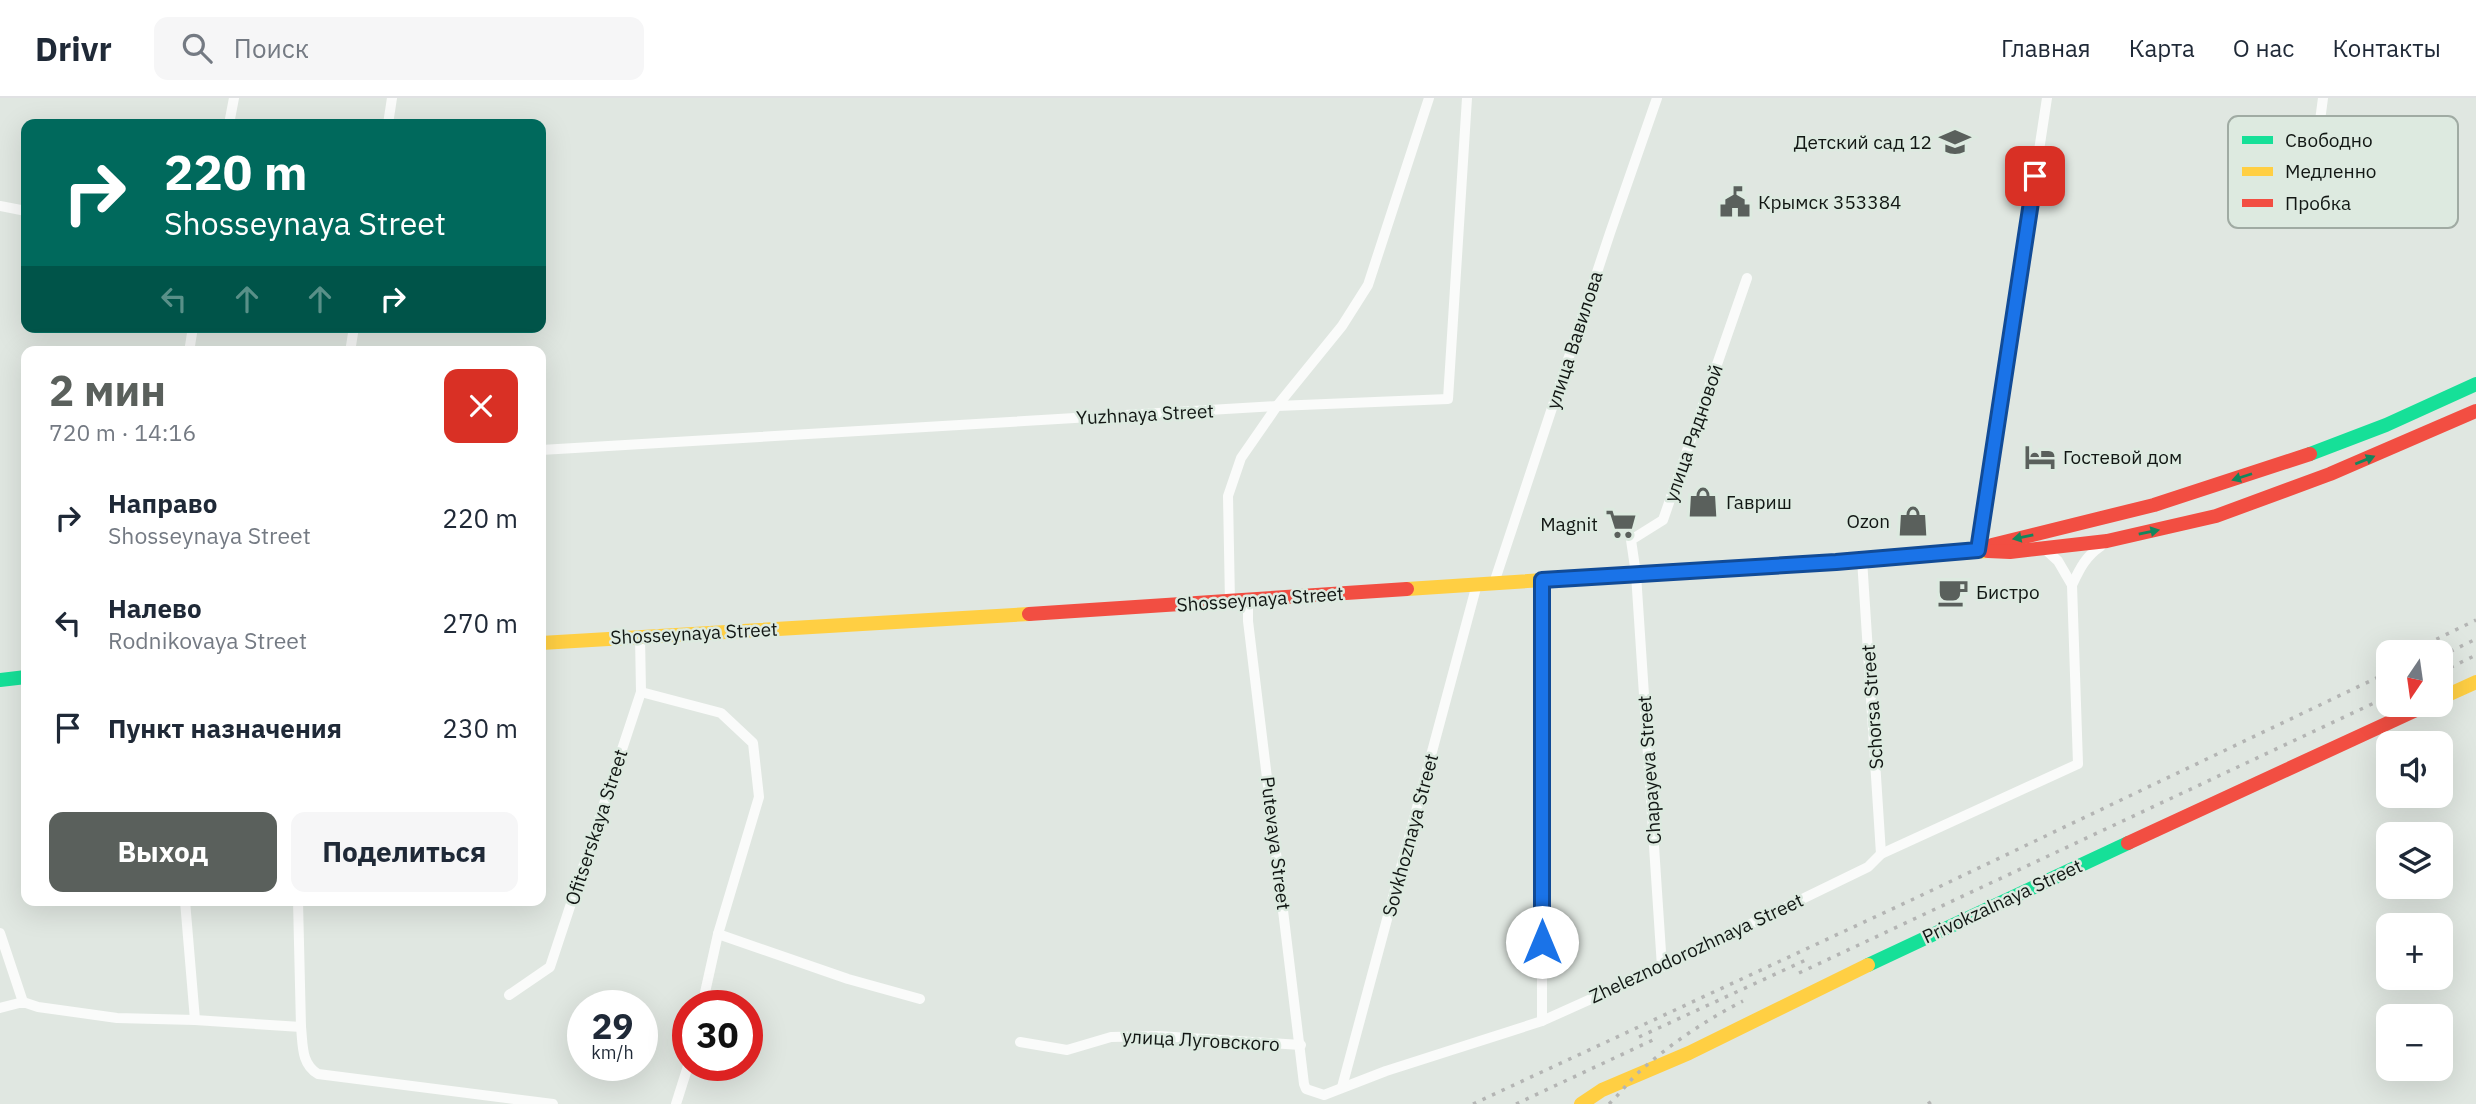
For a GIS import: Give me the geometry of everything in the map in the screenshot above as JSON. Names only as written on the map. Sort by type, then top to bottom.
[{"type":"main road","points":[[1978,550],[2011,539],[2119,514],[2307,456],[2393,423],[2476,384]]},
{"type":"main road","points":[[1978,550],[2045,550],[2107,541],[2216,516],[2342,470],[2476,411]]},
{"type":"main road","name":"Shosseynaya Street","points":[[546,643],[1248,601],[1978,550]]},
{"type":"main road","points":[[0,680],[21,678]]},
{"type":"main road","points":[[2454,692],[2476,682]]},
{"type":"main road","name":"Privokzalnaya Street","points":[[1581,1104],[1601,1090],[1689,1053],[1949,925],[2399,718]]},
{"type":"street","points":[[230,119],[234,98]]},
{"type":"street","points":[[389,119],[392,98]]},
{"type":"street","points":[[1230,601],[1228,496],[1241,458],[1277,406],[1342,326],[1368,285],[1429,98]]},
{"type":"street","name":"Yuzhnaya Street","points":[[546,450],[1277,406],[1448,399],[1467,98]]},
{"type":"street","name":"улица Вавилова","points":[[1494,583],[1657,98]]},
{"type":"street","points":[[1978,550],[2047,98]]},
{"type":"street","points":[[2321,116],[2323,98]]},
{"type":"street","points":[[0,206],[21,210]]},
{"type":"street","name":"улица Рядновой","points":[[1636,574],[1631,540],[1663,520],[1747,278]]},
{"type":"street","points":[[2072,585],[2090,553],[2107,541]]},
{"type":"street","points":[[2045,550],[2058,561],[2072,585]]},
{"type":"street","name":"Schorsa Street","points":[[1862,559],[1881,855]]},
{"type":"street","name":"Chapayeva Street","points":[[1636,574],[1662,967]]},
{"type":"street","points":[[1542,580],[1542,1021]]},
{"type":"street","name":"Sovkhoznaya Street","points":[[1342,1087],[1477,584]]},
{"type":"street","name":"Zheleznodorozhnaya Street","points":[[1304,1084],[1306,1089],[1324,1095],[1542,1021],[1662,967],[1868,867],[1881,855],[2078,764],[2072,585]]},
{"type":"street","name":"Putevaya Street","points":[[1248,601],[1248,621],[1304,1084]]},
{"type":"street","name":"Ofitserskaya Street","points":[[509,995],[550,967],[640,692],[640,636]]},
{"type":"street","points":[[640,692],[721,713],[752,743],[759,797],[718,934],[706,990]]},
{"type":"street","points":[[185,906],[195,1020]]},
{"type":"street","points":[[298,906],[302,1027],[305,1062],[310,1069],[318,1074],[553,1104]]},
{"type":"street","points":[[0,933],[23,1002]]},
{"type":"street","points":[[718,934],[848,979],[920,999]]},
{"type":"street","points":[[0,1008],[23,1002],[38,1007],[117,1018],[302,1027]]},
{"type":"street","name":"улица Луговского","points":[[1020,1042],[1066,1050],[1111,1037],[1158,1036],[1301,1045]]},
{"type":"street","points":[[676,1104],[683,1081]]},
{"type":"railway","points":[[2435,640],[2476,620]]},
{"type":"railway","points":[[2454,650],[2476,639]]},
{"type":"railway","points":[[2454,666],[2476,655]]},
{"type":"railway","points":[[1473,1104],[1920,896],[2376,678]]},
{"type":"railway","points":[[1799,973],[2376,702]]},
{"type":"railway","points":[[1639,1037],[1808,959]]},
{"type":"railway","points":[[1609,1104],[1635,1076],[1663,1052],[1702,1024],[1743,1001]]},
{"type":"railway","points":[[1516,1104],[1655,1039]]},
{"type":"railway","points":[[1928,1104],[1932,1101]]},
{"type":"traffic: fast","points":[[2310,454],[2386,425],[2476,384]]},
{"type":"traffic: fast","points":[[0,680],[21,678]]},
{"type":"traffic: fast","points":[[1868,965],[2128,843]]},
{"type":"traffic: slow","points":[[1407,589],[1988,551]]},
{"type":"traffic: slow","points":[[546,643],[1029,614]]},
{"type":"traffic: slow","points":[[2454,692],[2476,682]]},
{"type":"traffic: slow","points":[[1581,1104],[1602,1090],[1689,1053],[1868,965]]},
{"type":"traffic: jam","points":[[1988,551],[2010,552],[2107,541],[2216,516],[2330,474],[2476,411]]},
{"type":"traffic: jam","points":[[1992,545],[2154,505],[2310,454]]},
{"type":"traffic: jam","points":[[1029,614],[1407,589]]},
{"type":"traffic: jam","points":[[2128,843],[2399,718]]},
{"type":"place","name":"Детский сад 12","points":[[1955,142]]},
{"type":"place","name":"Крымск 353384","points":[[1735,202]]},
{"type":"place","name":"Гостевой дом","points":[[2040,457]]},
{"type":"place","name":"Гавриш","points":[[1703,502]]},
{"type":"place","name":"Ozon","points":[[1913,521]]},
{"type":"place","name":"Magnit","points":[[1621,524]]},
{"type":"place","name":"Бистро","points":[[1953,592]]},
{"type":"route","points":[[1542,942],[1542,580],[1836,562],[1978,550],[2035,176]]}]
